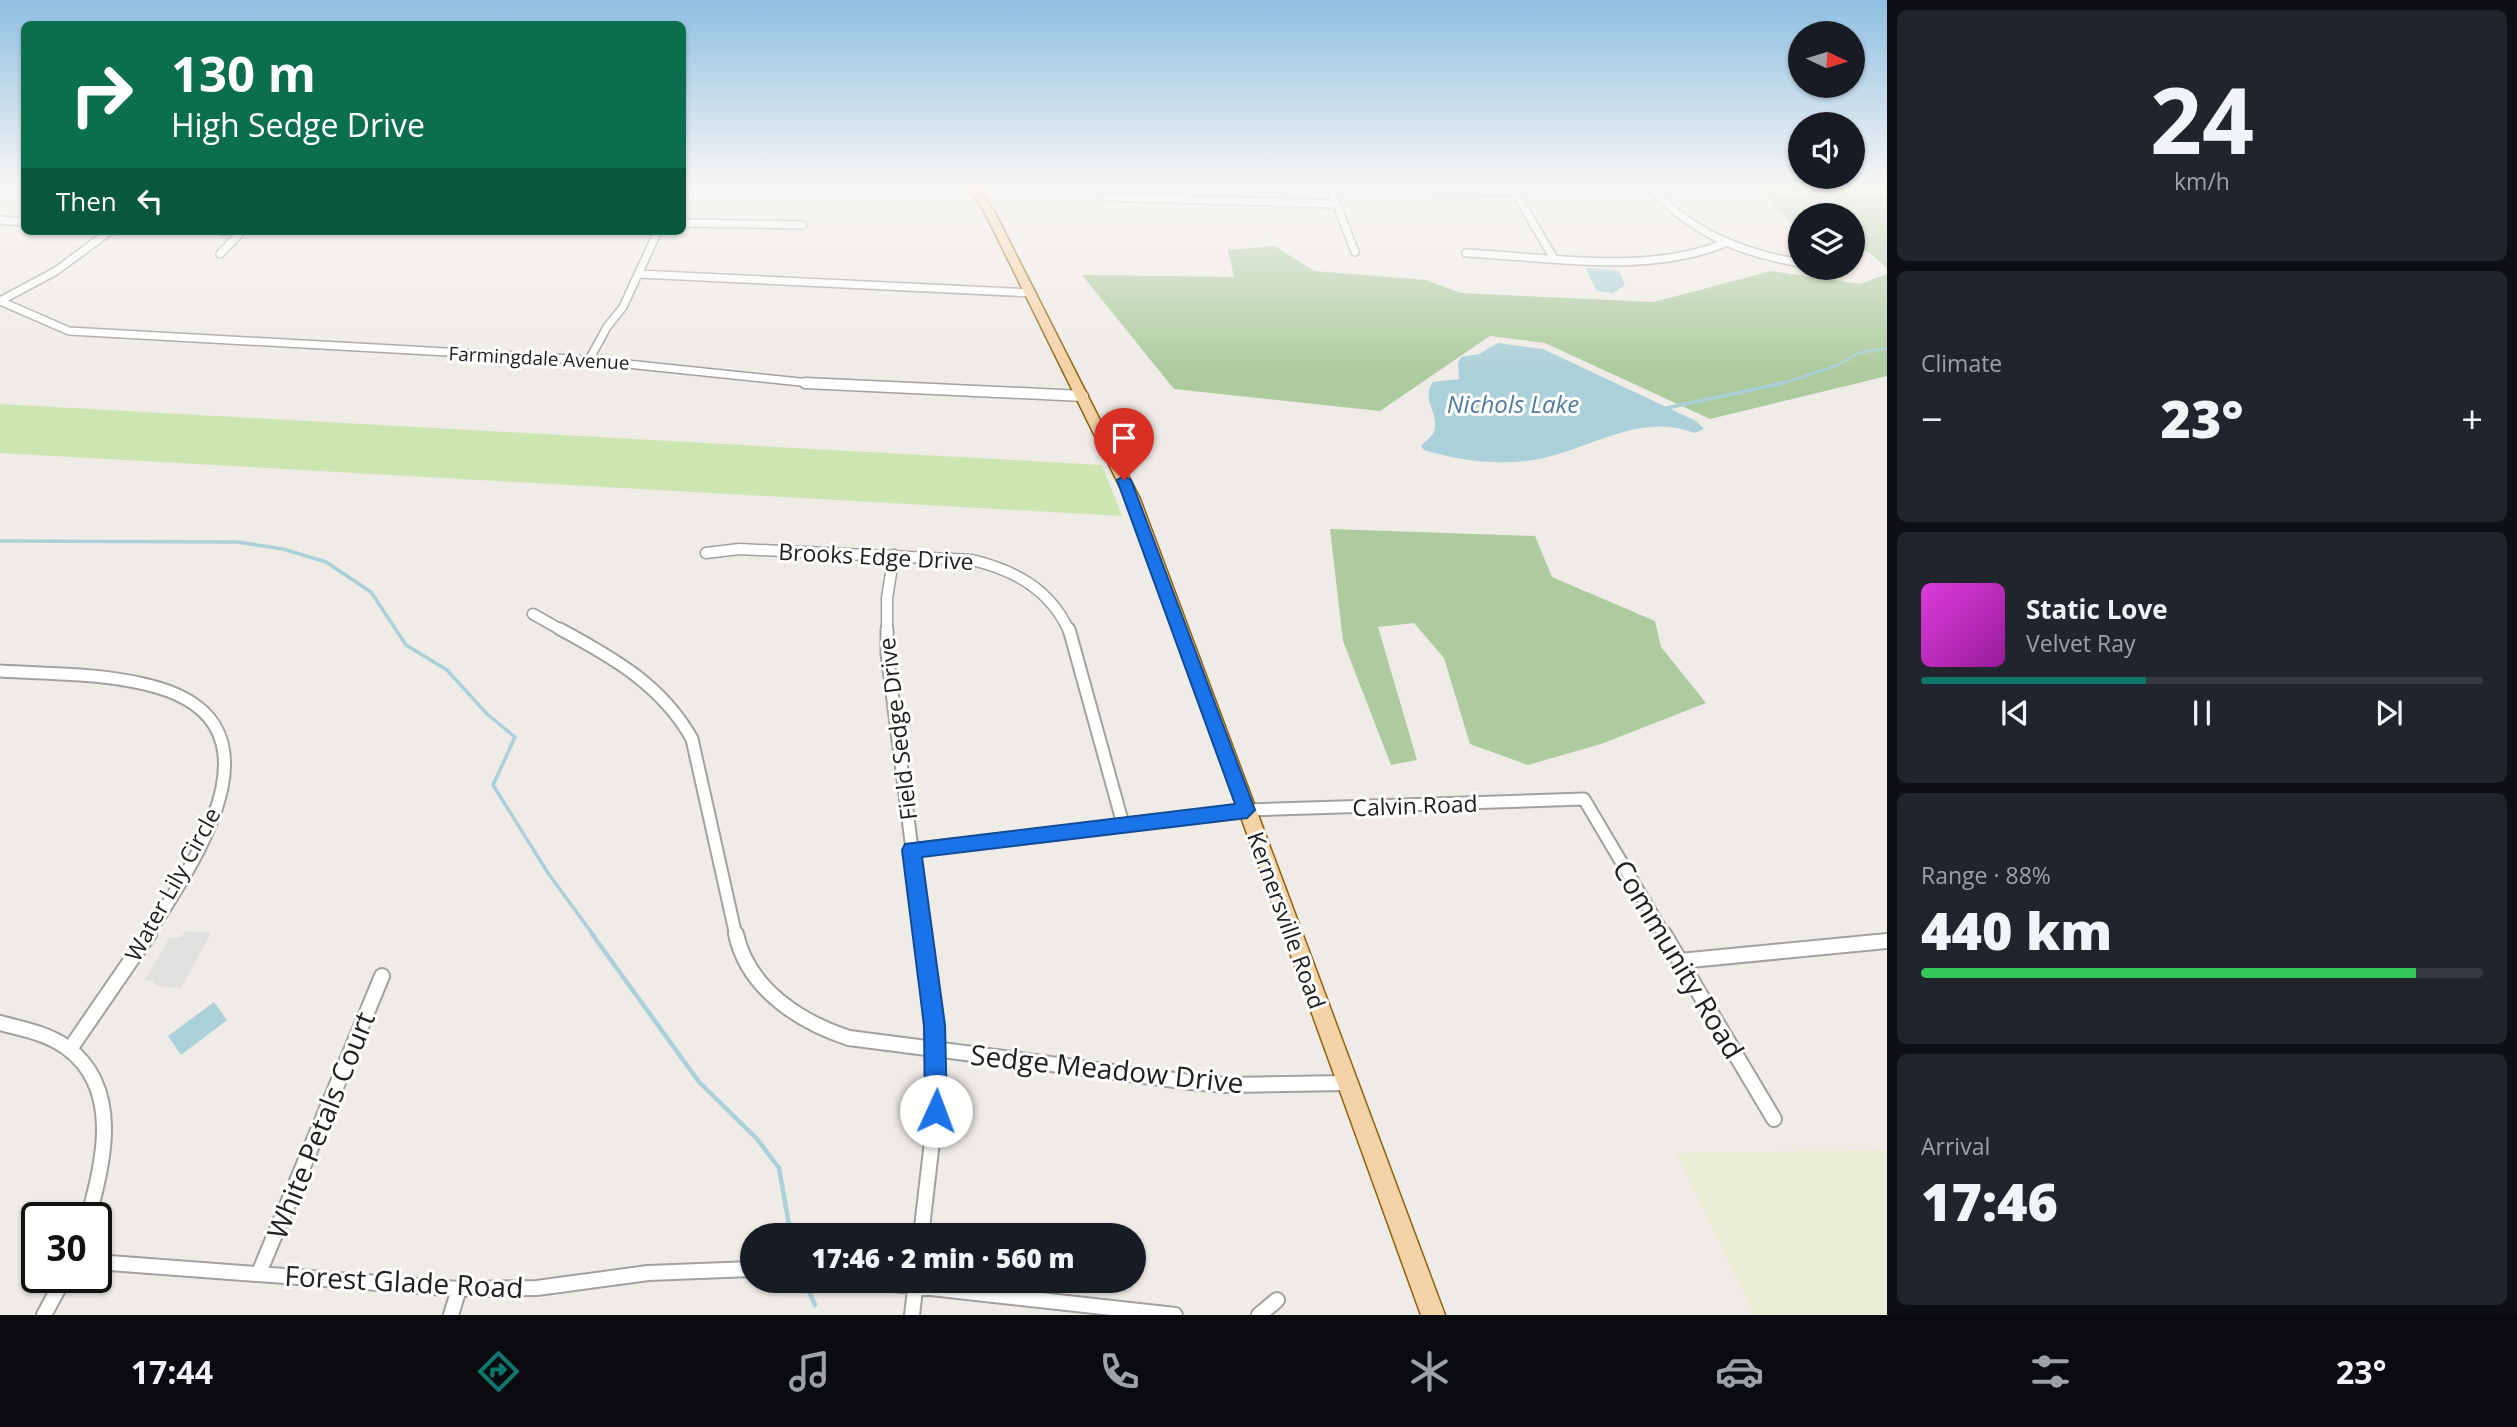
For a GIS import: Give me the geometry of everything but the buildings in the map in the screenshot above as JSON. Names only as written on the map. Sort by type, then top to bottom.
[{"type":"main road","name":"Kernersville Road","points":[[1006,248],[1133,499],[1433,1315]]},
{"type":"street","points":[[0,301],[55,271],[86,248]]},
{"type":"street","points":[[220,254],[225,248]]},
{"type":"street","points":[[589,360],[607,327],[623,307],[650,248]]},
{"type":"street","points":[[1548,248],[1553,257]]},
{"type":"street","points":[[1466,253],[1660,259],[1689,256],[1711,248]]},
{"type":"street","points":[[1741,248],[1788,260]]},
{"type":"street","points":[[639,274],[1031,293]]},
{"type":"street","name":"Farmingdale Avenue","points":[[0,301],[69,331],[589,360],[789,383],[1083,396]]},
{"type":"street","name":"Brooks Edge Drive","points":[[706,553],[739,549],[894,555],[990,564],[1031,582],[1056,605],[1069,629],[1123,824]]},
{"type":"street","name":"Field Sedge Drive","points":[[894,555],[885,626],[936,1049],[936,1115],[923,1223]]},
{"type":"street","name":"Sedge Meadow Drive","points":[[533,614],[641,678],[677,710],[692,739],[737,940],[750,970],[768,993],[803,1021],[849,1038],[1190,1082],[1226,1085],[1347,1083]]},
{"type":"street","name":"Water Lily Circle","points":[[0,671],[142,683],[166,690],[189,699],[217,723],[224,750],[226,775],[212,822],[135,953],[70,1049]]},
{"type":"street","name":"Calvin Road","points":[[912,850],[1247,810],[1584,799]]},
{"type":"street","name":"Community Road","points":[[1584,799],[1774,1119]]},
{"type":"street","points":[[1680,961],[1887,942]]},
{"type":"street","name":"White Petals Court","points":[[259,1273],[382,976]]},
{"type":"street","points":[[0,1023],[59,1041],[82,1058],[98,1085],[105,1111],[103,1168],[93,1202]]},
{"type":"street","name":"Forest Glade Road","points":[[112,1263],[459,1289],[537,1288],[648,1273],[740,1269]]},
{"type":"street","points":[[451,1315],[459,1289]]},
{"type":"street","points":[[44,1315],[56,1293]]},
{"type":"street","points":[[912,1315],[914,1293]]},
{"type":"street","points":[[984,1293],[1175,1315]]},
{"type":"street","points":[[1259,1315],[1277,1300]]},
{"type":"green space","points":[[1247,248],[1279,248],[1314,271],[1426,280],[1461,293],[1654,302],[1771,271],[1788,273],[1788,280],[1833,280],[1860,284],[1887,274],[1887,376],[1710,419],[1545,343],[1490,336],[1380,411],[1174,389],[1082,275],[1234,277],[1228,250]]},
{"type":"green space","points":[[1865,248],[1887,248],[1887,268],[1865,252]]},
{"type":"green space","points":[[0,404],[1102,465],[1122,516],[0,453]]},
{"type":"green space","points":[[1330,529],[1535,536],[1552,577],[1655,621],[1661,647],[1706,703],[1601,744],[1528,765],[1470,744],[1444,658],[1414,623],[1378,627],[1417,760],[1391,765],[1343,641]]},
{"type":"green space","points":[[1887,1150],[1887,1315],[1755,1315],[1676,1153]]},
{"type":"shaded area","points":[[185,931],[211,933],[181,988],[155,986],[155,981],[145,980],[170,937],[181,938]]},
{"type":"water","points":[[1586,269],[1619,271],[1625,285],[1613,293],[1597,291]]},
{"type":"water","name":"Nichols Lake","points":[[1498,343],[1543,349],[1696,421],[1704,429],[1694,433],[1675,428],[1638,429],[1548,457],[1517,462],[1470,460],[1424,450],[1421,446],[1435,430],[1429,399],[1433,382],[1459,379],[1458,363],[1461,357],[1479,354]]},
{"type":"water","points":[[214,1002],[227,1020],[181,1055],[168,1036]]},
{"type":"waterway","points":[[1778,385],[1838,365],[1858,353],[1887,348]]},
{"type":"waterway","points":[[1667,408],[1783,383]]},
{"type":"waterway","points":[[0,541],[237,542],[283,549],[326,562],[371,592],[406,645],[447,670],[487,714],[515,737],[493,785],[548,873],[594,936]]},
{"type":"waterway","points":[[592,934],[699,1082],[757,1139],[779,1168],[789,1223]]},
{"type":"waterway","points":[[810,1293],[815,1305]]},
{"type":"route","points":[[936,1111],[938,1090],[934,1025],[912,850],[1247,810],[1124,480]]}]
